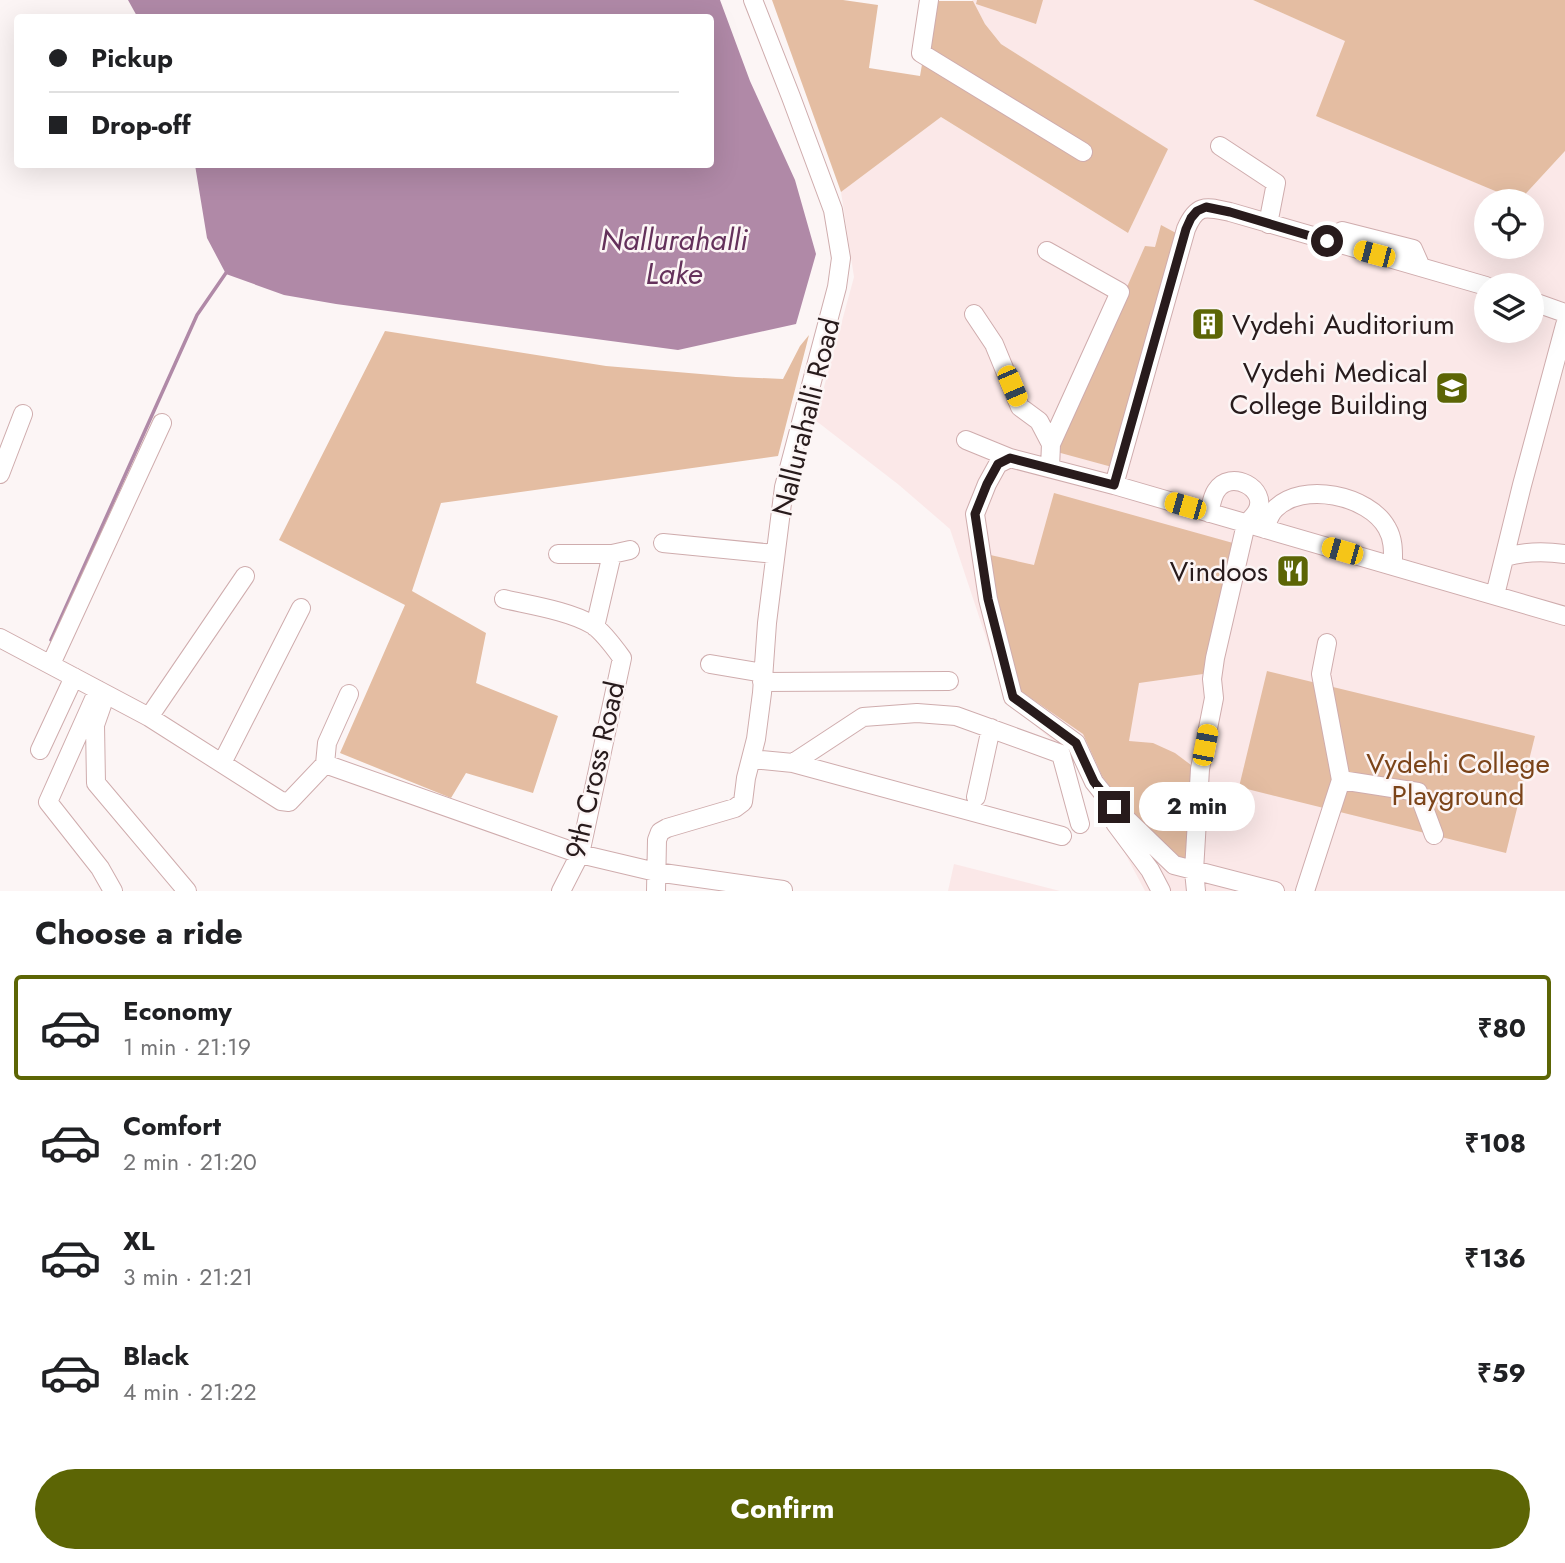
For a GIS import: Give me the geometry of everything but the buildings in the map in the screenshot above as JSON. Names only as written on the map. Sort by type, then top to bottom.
[{"type":"street","name":"Nallurahalli Road","points":[[656,872],[657,840],[660,832],[734,808],[743,802],[756,739],[766,623],[783,487],[837,287],[841,258],[833,211],[753,0]]},
{"type":"street","points":[[929,0],[921,53],[1083,152]]},
{"type":"street","points":[[1220,146],[1276,183],[1268,224]]},
{"type":"street","points":[[1114,485],[1191,218],[1197,211],[1206,207],[1230,212],[1474,282]]},
{"type":"street","points":[[1047,251],[1120,292],[1051,444],[1051,468]]},
{"type":"street","points":[[1544,306],[1565,313]]},
{"type":"street","points":[[974,314],[995,344],[1020,407],[1039,421],[1051,444]]},
{"type":"street","points":[[1495,595],[1565,325]]},
{"type":"street","points":[[0,474],[23,414]]},
{"type":"street","points":[[51,664],[162,423]]},
{"type":"street","points":[[966,440],[1010,458],[1114,485],[1565,615]]},
{"type":"street","points":[[1010,458],[998,464],[975,514],[988,599],[1013,697],[1076,743],[1094,782],[1114,807],[1174,865],[1275,891]]},
{"type":"street","points":[[1196,891],[1194,871],[1200,769],[1214,698],[1215,658],[1246,524],[1258,510],[1258,498],[1254,490],[1245,483],[1232,481],[1219,486],[1214,493],[1209,513]]},
{"type":"street","points":[[1265,528],[1277,507],[1289,500],[1308,494],[1335,495],[1361,504],[1376,514],[1387,527],[1393,545],[1393,565]]},
{"type":"street","points":[[663,543],[775,554]]},
{"type":"street","points":[[558,554],[621,552],[595,627]]},
{"type":"street","points":[[1505,557],[1522,552],[1565,554]]},
{"type":"street","points":[[149,717],[245,576]]},
{"type":"street","name":"9th Cross Road","points":[[503,598],[578,618],[595,627],[622,658],[580,854],[561,891]]},
{"type":"street","points":[[222,763],[302,608]]},
{"type":"street","points":[[0,638],[149,717],[281,801],[289,802],[325,764],[327,743],[349,694]]},
{"type":"street","points":[[1305,891],[1341,780],[1321,674],[1327,643]]},
{"type":"street","points":[[710,664],[763,677],[949,681]]},
{"type":"street","points":[[40,750],[74,677]]},
{"type":"street","points":[[102,692],[48,802],[100,869],[113,891]]},
{"type":"street","points":[[102,692],[95,725],[96,783],[187,891]]},
{"type":"street","points":[[793,763],[863,717],[917,713],[956,716],[1061,754],[1080,824]]},
{"type":"street","points":[[976,797],[991,728]]},
{"type":"street","points":[[751,759],[793,763],[1062,836]]},
{"type":"street","points":[[325,764],[580,854],[656,872],[783,890]]},
{"type":"street","points":[[1341,780],[1418,792],[1434,835]]},
{"type":"street","points":[[1114,807],[1115,823],[1150,870],[1161,891]]},
{"type":"street","points":[[656,872],[656,891]]},
{"type":"shaded area","points":[[972,0],[1253,0],[1346,41],[1317,115],[1491,189],[1474,189],[1474,259],[1544,259],[1544,189],[1530,189],[1565,151],[1565,891],[1145,891],[1076,761],[1007,701],[950,529],[899,485],[815,420],[854,277],[841,192],[941,117],[1128,233],[1167,149],[1001,44],[985,24]]},
{"type":"shaded area","points":[[954,864],[1060,891],[948,891]]},
{"type":"green space","points":[[772,0],[843,0],[878,5],[869,68],[920,76],[933,1],[973,1],[985,24],[1001,44],[1168,149],[1128,233],[941,117],[841,192]]},
{"type":"green space","points":[[977,0],[1043,0],[1036,24],[976,4]]},
{"type":"green space","points":[[1253,0],[1565,0],[1565,151],[1530,189],[1490,189],[1316,116],[1345,41]]},
{"type":"green space","points":[[1161,225],[1176,233],[1112,467],[1057,452],[1145,246],[1155,247]]},
{"type":"green space","points":[[385,331],[606,366],[783,379],[800,346],[809,335],[778,456],[441,503],[412,591],[486,633],[476,683],[558,716],[533,793],[466,773],[451,798],[340,753],[405,605],[279,540]]},
{"type":"green space","points":[[1054,493],[1233,543],[1203,674],[1139,683],[1129,741],[1153,743],[1175,753],[1195,768],[1189,858],[1179,860],[1122,803],[1102,776],[1083,734],[1019,690],[986,554],[1034,565]]},
{"type":"green space","name":"Vydehi College Playground","points":[[1267,671],[1535,736],[1506,853],[1239,787]]},
{"type":"water","name":"Nallurahalli Lake","points":[[128,0],[720,0],[750,81],[795,180],[816,254],[796,324],[678,350],[336,304],[284,295],[226,274],[207,238],[195,168],[714,168],[714,14],[136,14]]},
{"type":"waterway","points":[[51,640],[197,315],[228,270]]},
{"type":"place","name":"Vydehi Auditorium","points":[[1208,324]]},
{"type":"place","name":"Vydehi Medical College Building","points":[[1452,388]]},
{"type":"place","name":"Vindoos","points":[[1293,571]]},
{"type":"route","points":[[1114,807],[1094,782],[1076,743],[1013,697],[988,599],[975,514],[998,464],[1010,458],[1114,485],[1186,229],[1197,211],[1206,207],[1230,212],[1327,241]]}]
